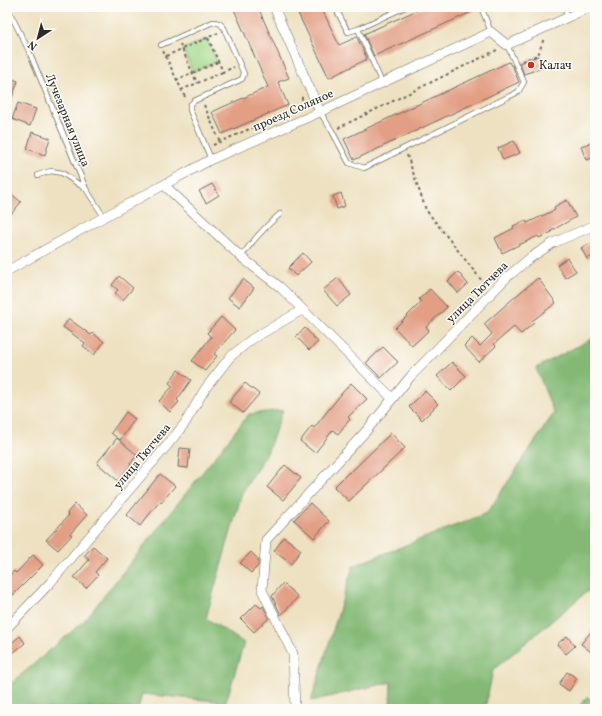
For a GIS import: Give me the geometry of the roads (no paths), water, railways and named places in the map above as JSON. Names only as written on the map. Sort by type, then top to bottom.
[{"type":"street","points":[[274,7],[320,112]]},
{"type":"street","points":[[491,32],[507,45],[590,7]]},
{"type":"street","name":"проезд Соляное","points":[[8,269],[211,159],[320,112],[491,32]]},
{"type":"street","points":[[164,185],[241,257],[280,287],[392,398]]},
{"type":"street","name":"улица Тютчева","points":[[295,709],[293,654],[262,590],[266,540],[367,430],[411,376],[492,293],[530,258],[553,243],[595,226]]},
{"type":"street","name":"улица Тютчева","points":[[7,628],[50,582],[170,442],[185,422],[205,389],[230,357],[252,339],[302,310]]},
{"type":"lane","name":"Лучезарная улица","points":[[8,7],[29,51],[86,189],[104,216]]},
{"type":"lane","points":[[335,7],[348,32],[358,29],[405,7]]},
{"type":"lane","points":[[481,7],[491,32]]},
{"type":"lane","points":[[564,7],[568,17]]},
{"type":"lane","points":[[161,45],[213,22],[219,23],[225,30],[240,64],[244,74],[242,79],[194,101],[190,105],[190,110],[211,159]]},
{"type":"lane","points":[[358,29],[382,83]]},
{"type":"lane","points":[[320,112],[332,131],[349,164],[364,168],[518,92],[524,82],[507,45]]},
{"type":"lane","points":[[38,175],[51,171],[62,173],[86,189]]},
{"type":"lane","points":[[241,257],[262,230],[280,214]]},
{"type":"place","name":"Калач","points":[[531,65]]}]
